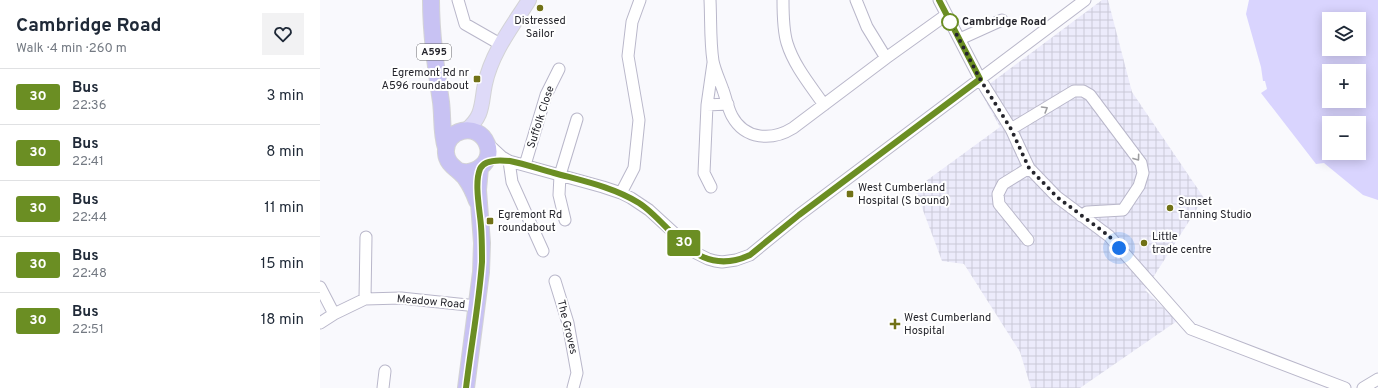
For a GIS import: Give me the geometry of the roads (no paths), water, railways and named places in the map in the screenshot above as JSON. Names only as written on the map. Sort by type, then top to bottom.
[{"type":"highway","name":"A595","points":[[431,0],[433,48],[441,103],[444,142],[448,160],[452,167],[466,178],[473,191],[479,208]]},
{"type":"highway","name":"A595","points":[[441,103],[446,115],[462,131]]},
{"type":"highway","points":[[446,148],[449,140],[462,131],[474,131],[485,140]]},
{"type":"highway","name":"A595","points":[[466,388],[482,257],[478,190],[483,166],[489,151],[485,140]]},
{"type":"highway","points":[[459,171],[470,172],[483,166]]},
{"type":"main road","points":[[462,131],[476,121],[481,111],[487,75],[492,59],[529,0]]},
{"type":"main road","points":[[482,106],[485,140]]},
{"type":"street","points":[[458,0],[466,24],[500,44]]},
{"type":"street","points":[[621,193],[634,168],[639,120],[628,56],[632,22],[640,0]]},
{"type":"street","points":[[710,0],[713,62],[707,105],[704,173],[711,187]]},
{"type":"street","points":[[783,0],[784,28],[787,43],[793,58],[824,106]]},
{"type":"street","points":[[856,0],[867,27],[886,58]]},
{"type":"street","points":[[939,0],[980,79],[1011,129],[1029,168],[1057,197],[1109,236],[1191,329],[1345,388]]},
{"type":"street","points":[[483,166],[491,161],[509,161],[603,186],[621,193],[649,210],[690,249],[702,257],[722,262],[743,258],[750,255],[799,215],[1085,0]]},
{"type":"street","points":[[713,62],[731,115],[737,123],[744,130],[753,135],[773,136],[784,133],[824,106],[886,58],[946,15]]},
{"type":"street","points":[[960,39],[1002,20]]},
{"type":"street","name":"Suffolk Close","points":[[525,165],[546,95],[559,69]]},
{"type":"street","points":[[1011,129],[1074,91],[1083,90],[1090,95],[1141,163],[1143,173],[1139,186],[1123,210],[1087,212],[1081,216]]},
{"type":"street","points":[[707,105],[728,104]]},
{"type":"street","points":[[565,220],[559,195],[560,175],[577,119]]},
{"type":"street","points":[[485,140],[502,157],[509,161]]},
{"type":"street","points":[[509,161],[512,182],[543,251]]},
{"type":"street","points":[[1028,240],[999,204],[998,194],[1003,184],[1029,168]]},
{"type":"street","points":[[365,300],[366,237]]},
{"type":"street","name":"The Groves","points":[[555,281],[568,323],[577,373],[573,388]]},
{"type":"street","points":[[320,287],[334,314]]},
{"type":"street","name":"Meadow Road","points":[[320,323],[334,314],[365,300],[401,298],[477,306]]},
{"type":"street","points":[[383,388],[385,371]]},
{"type":"street","points":[[1363,388],[1378,379]]},
{"type":"place","name":"Distressed Sailor","points":[[540,8]]},
{"type":"place","name":"Cambridge Road","points":[[950,22]]},
{"type":"place","name":"Egremont Rd nr A596 roundabout","points":[[477,79]]},
{"type":"place","name":"West Cumberland Hospital (S bound)","points":[[850,194]]},
{"type":"place","name":"Sunset Tanning Studio","points":[[1170,208]]},
{"type":"place","name":"Egremont Rd roundabout","points":[[490,221]]},
{"type":"place","name":"Little trade centre","points":[[1144,243]]},
{"type":"place","name":"West Cumberland Hospital","points":[[895,324]]}]
